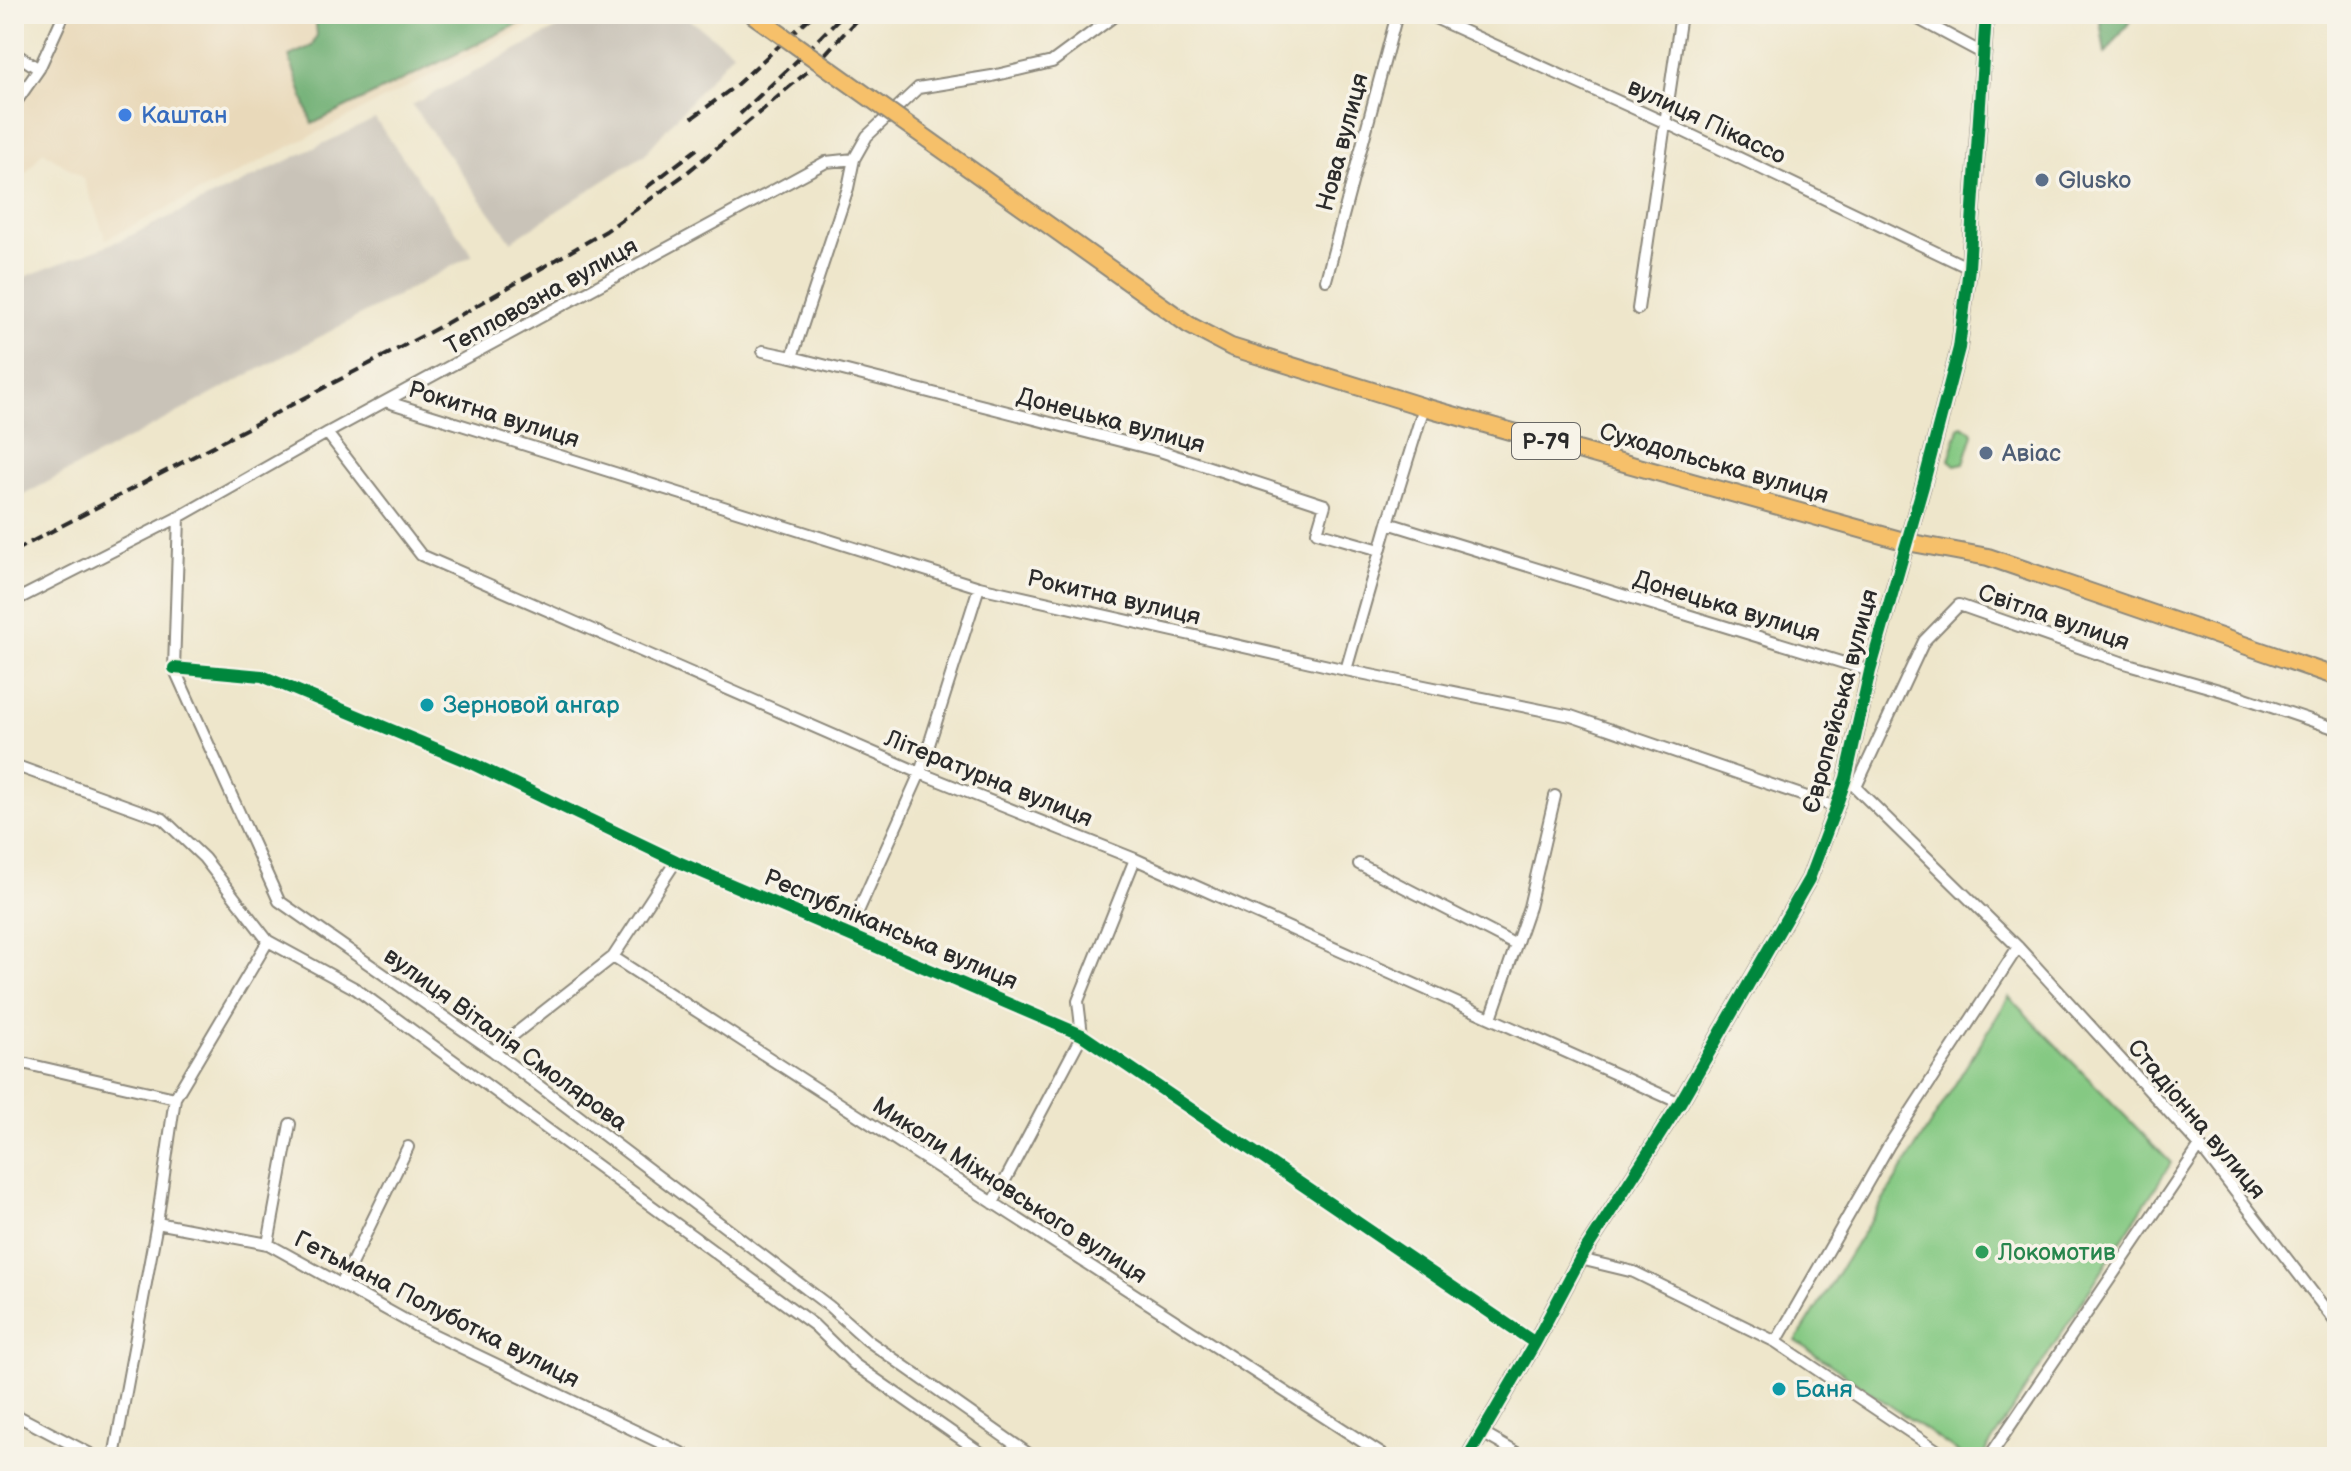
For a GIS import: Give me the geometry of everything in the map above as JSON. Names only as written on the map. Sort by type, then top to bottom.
[{"type":"main road","name":"Суходольська вулиця","points":[[752,14],[1189,325],[1231,347],[1424,407],[1907,542]]},
{"type":"main road","name":"Р-79","points":[[1907,542],[1988,557],[2337,677]]},
{"type":"street","points":[[14,105],[39,69],[64,14]]},
{"type":"street","points":[[792,357],[848,188],[854,159],[867,136],[918,88],[1052,62],[1117,14]]},
{"type":"street","name":"Нова вулиця","points":[[1326,280],[1397,14]]},
{"type":"street","name":"вулиця Пікассо","points":[[1426,14],[1666,123],[1969,268]]},
{"type":"street","points":[[1638,309],[1681,14]]},
{"type":"street","points":[[1909,14],[1984,54]]},
{"type":"street","name":"Європейська вулиця","points":[[1468,1457],[1580,1259],[1680,1103],[1809,879],[1836,807],[1851,782],[1870,671],[1959,348],[1969,268],[1986,14]]},
{"type":"street","points":[[14,53],[39,69]]},
{"type":"street","name":"Тепловозна вулиця","points":[[14,601],[179,517],[327,433],[826,162],[854,159]]},
{"type":"street","name":"Донецька вулиця","points":[[763,351],[1160,451],[1325,505],[1317,532],[1380,550]]},
{"type":"street","name":"Рокитна вулиця","points":[[388,402],[979,587],[1346,670],[1571,716],[1836,807]]},
{"type":"street","points":[[1346,670],[1424,407]]},
{"type":"street","name":"Літературна вулиця","points":[[327,433],[421,555],[920,773],[1135,859],[1680,1103]]},
{"type":"street","name":"вулиця Віталія Смолярова","points":[[179,517],[174,668],[279,901],[493,1051],[829,1306],[867,1340],[1033,1457]]},
{"type":"street","name":"Донецька вулиця","points":[[1388,523],[1870,671]]},
{"type":"street","points":[[848,934],[920,773],[979,587]]},
{"type":"street","name":"Світла вулиця","points":[[1851,782],[1924,641],[1959,605],[2121,662],[2233,694],[2337,729]]},
{"type":"street","name":"Республіканська вулиця","points":[[174,668],[262,676],[473,764],[676,861],[1082,1035],[1535,1343]]},
{"type":"street","name":"вулиця Віталія Смолярова","points":[[14,765],[163,819],[204,858],[268,941],[356,989],[814,1325],[854,1364],[987,1457]]},
{"type":"street","name":"Стадіонна вулиця","points":[[1851,782],[2018,947],[2200,1146],[2337,1324]]},
{"type":"street","points":[[1491,1018],[1529,907],[1555,796]]},
{"type":"street","points":[[993,1203],[1082,1035],[1078,1001],[1135,859]]},
{"type":"street","points":[[493,1051],[613,957],[676,861]]},
{"type":"street","points":[[1359,864],[1516,945]]},
{"type":"street","points":[[114,1457],[157,1223],[175,1098],[268,941]]},
{"type":"street","points":[[1776,1342],[1889,1145],[2018,947]]},
{"type":"street","name":"Миколи Міхновського вулиця","points":[[613,957],[1386,1457]]},
{"type":"street","points":[[14,1061],[175,1098]]},
{"type":"street","points":[[268,1244],[290,1124]]},
{"type":"street","points":[[1989,1457],[2200,1146]]},
{"type":"street","points":[[341,1285],[408,1147]]},
{"type":"street","name":"Гетьмана Полуботка вулиця","points":[[157,1223],[268,1244],[416,1326],[690,1457]]},
{"type":"street","points":[[1580,1259],[1634,1272],[1776,1342],[1947,1457]]},
{"type":"street","points":[[14,1414],[91,1456]]},
{"type":"street","points":[[1482,1433],[1524,1457]]},
{"type":"shaded area","points":[[67,14],[553,14],[106,239],[83,178],[43,151],[14,187],[14,112],[42,71]]},
{"type":"shaded area","points":[[584,14],[682,14],[733,52],[645,154],[511,241],[412,105]]},
{"type":"shaded area","points":[[375,119],[473,255],[14,500],[14,281],[121,240]]},
{"type":"green space","points":[[315,14],[539,14],[312,124],[289,56],[312,46],[317,35]]},
{"type":"green space","points":[[2099,14],[2136,14],[2105,54]]},
{"type":"green space","points":[[1962,426],[1973,434],[1964,463],[1955,465],[1949,460]]},
{"type":"green space","name":"Локомотив","points":[[2009,997],[2171,1163],[1982,1457],[1965,1457],[1796,1341]]},
{"type":"railway","points":[[692,118],[734,87],[814,14]]},
{"type":"railway","points":[[740,114],[843,14]]},
{"type":"railway","points":[[14,551],[445,324],[606,231],[684,175],[754,117],[814,66],[862,14]]},
{"type":"railway","points":[[646,188],[697,149]]},
{"type":"cycle path","points":[[1468,1457],[1580,1259],[1680,1103],[1809,879],[1836,807],[1959,348],[1969,268],[1986,14]]},
{"type":"cycle path","points":[[174,668],[262,676],[473,764],[676,861],[1082,1035],[1535,1343]]},
{"type":"place","name":"Каштан","points":[[125,115]]},
{"type":"place","name":"Glusko","points":[[2042,180]]},
{"type":"place","name":"Авіас","points":[[1986,453]]},
{"type":"place","name":"Зерновой ангар","points":[[427,705]]},
{"type":"place","name":"Локомотив","points":[[1982,1252]]},
{"type":"place","name":"Баня","points":[[1779,1389]]}]
